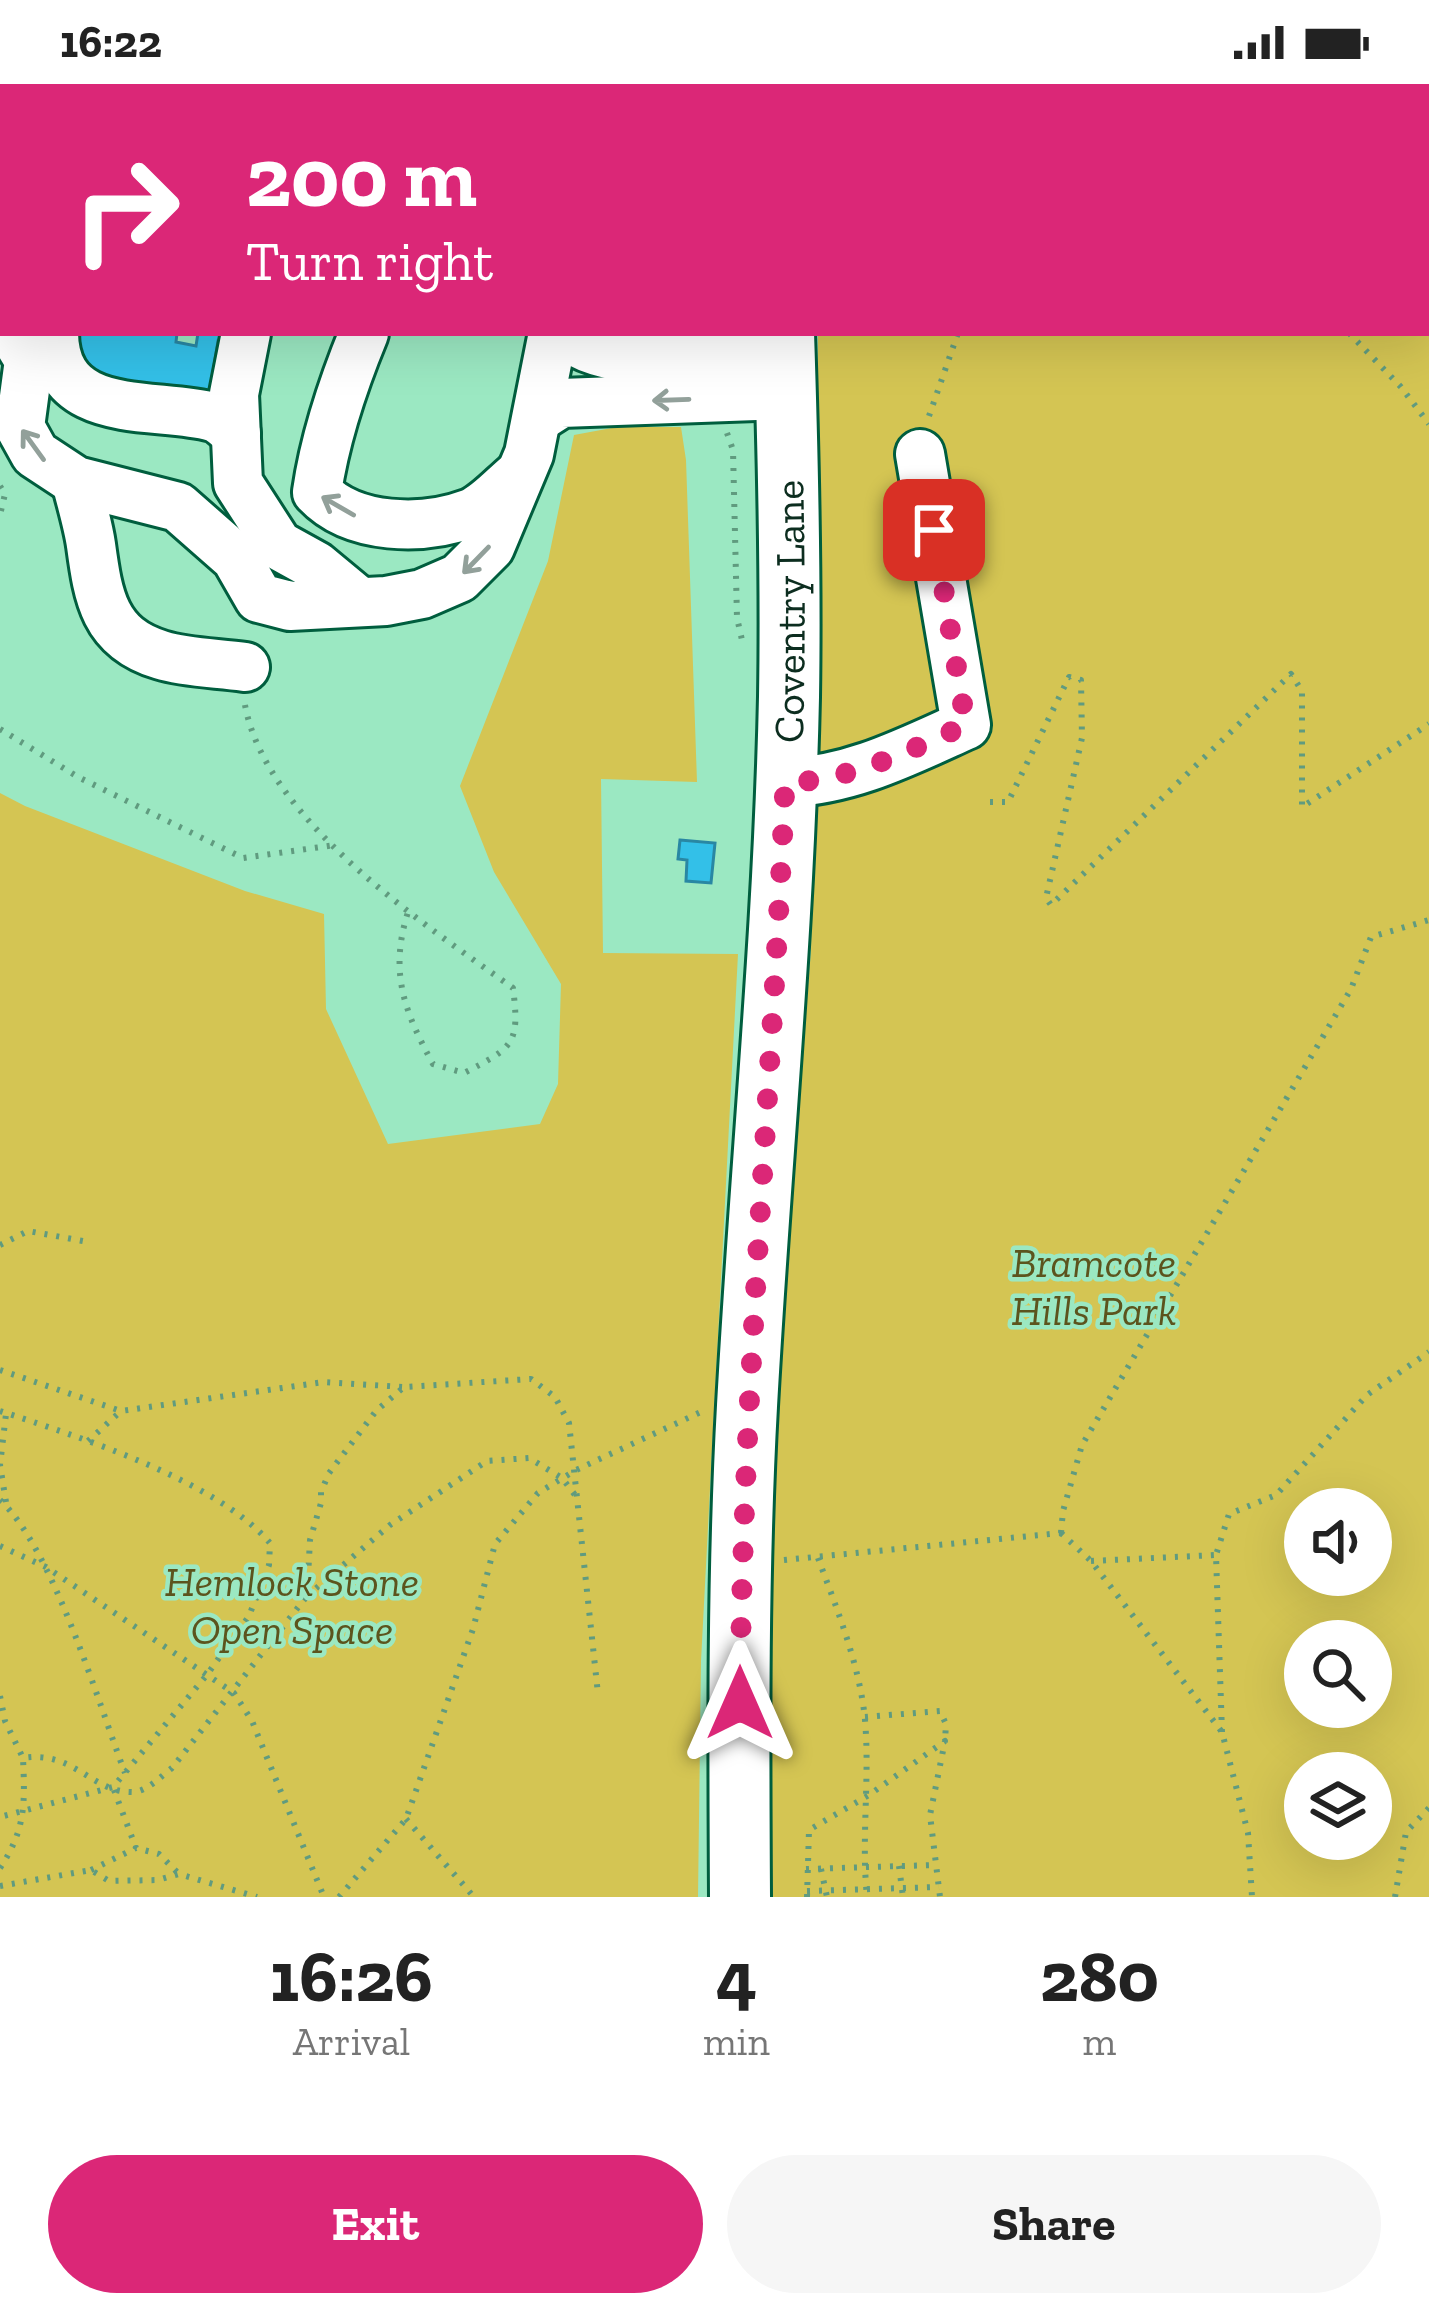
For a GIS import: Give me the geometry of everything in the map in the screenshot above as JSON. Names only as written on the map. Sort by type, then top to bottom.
[{"type":"main road","name":"Coventry Lane","points":[[740,1897],[741,1561],[747,1406],[776,997],[785,783],[786,359]]},
{"type":"lane","points":[[15,336],[28,360],[20,427],[35,454],[76,481],[178,507],[236,558],[259,598],[290,606],[386,601],[422,594],[459,578],[490,547],[539,417],[557,336]]},
{"type":"lane","points":[[55,336],[62,372],[76,390],[117,404],[218,418],[236,434]]},
{"type":"lane","points":[[245,336],[234,394],[238,483],[278,545],[316,566],[357,600]]},
{"type":"lane","points":[[363,336],[341,390],[316,492],[333,509],[376,522],[424,523],[474,512],[520,473]]},
{"type":"lane","points":[[563,336],[581,348],[624,358],[786,359]]},
{"type":"lane","points":[[539,417],[561,403],[786,359]]},
{"type":"lane","points":[[785,783],[821,782],[872,768],[966,725],[920,454]]},
{"type":"lane","points":[[76,481],[93,575],[111,625],[138,646],[165,657],[245,667]]},
{"type":"lane","points":[[91,544],[124,493]]},
{"type":"path","points":[[920,454],[924,429],[957,336]]},
{"type":"path","points":[[1352,336],[1429,424]]},
{"type":"path","points":[[0,485],[4,494],[0,515]]},
{"type":"path","points":[[245,667],[245,710],[267,765],[299,811],[408,912],[514,988],[518,1028],[502,1053],[464,1072],[433,1064],[408,1018],[399,977],[399,940],[408,912]]},
{"type":"path","points":[[990,802],[1008,802],[1069,677],[1081,680],[1082,739],[1046,898],[1052,905],[1291,674],[1301,691],[1302,807],[1429,724]]},
{"type":"path","points":[[0,729],[78,777],[243,858],[336,845]]},
{"type":"path","points":[[1061,1533],[1082,1445],[1351,989],[1371,937],[1429,920]]},
{"type":"path","points":[[0,1246],[28,1231],[83,1241]]},
{"type":"path","points":[[1252,1897],[1249,1833],[1222,1732],[1216,1555],[1229,1514],[1276,1495],[1367,1395],[1429,1352]]},
{"type":"path","points":[[0,1370],[121,1411],[324,1382],[404,1387],[531,1379],[555,1397],[569,1423],[598,1694]]},
{"type":"path","points":[[307,1597],[310,1540],[328,1473],[376,1412],[404,1387]]},
{"type":"path","points":[[339,1897],[406,1819],[473,1629],[495,1544],[538,1493],[576,1469],[712,1407],[747,1406]]},
{"type":"path","points":[[88,1441],[121,1411]]},
{"type":"path","points":[[0,1817],[113,1787],[126,1774],[249,1616],[269,1565],[270,1544],[249,1519],[188,1486],[88,1441],[3,1412],[3,1503],[46,1567],[126,1774]]},
{"type":"path","points":[[23,1758],[62,1760],[113,1787],[131,1792],[145,1789],[172,1768],[307,1597],[390,1525],[487,1461],[529,1458],[562,1478],[577,1498]]},
{"type":"path","points":[[778,1561],[1061,1533],[1091,1561],[1222,1732]]},
{"type":"path","points":[[0,1546],[46,1567],[235,1693],[253,1721],[324,1897]]},
{"type":"path","points":[[1091,1561],[1216,1555]]},
{"type":"path","points":[[818,1558],[839,1614],[865,1717],[869,1795],[862,1868],[866,1893]]},
{"type":"path","points":[[0,1696],[5,1721],[23,1758],[25,1813],[0,1868]]},
{"type":"path","points":[[865,1717],[940,1711],[946,1724],[930,1815],[940,1897]]},
{"type":"path","points":[[939,1887],[807,1894],[806,1869],[809,1830],[945,1741]]},
{"type":"path","points":[[113,1787],[136,1848]]},
{"type":"path","points":[[1395,1897],[1406,1832],[1429,1808]]},
{"type":"path","points":[[406,1819],[474,1897]]},
{"type":"path","points":[[0,1886],[91,1870],[136,1848],[159,1854],[179,1874],[257,1897]]},
{"type":"path","points":[[806,1869],[934,1864]]},
{"type":"path","points":[[899,1866],[903,1897]]},
{"type":"path","points":[[821,1869],[827,1893]]},
{"type":"path","points":[[91,1870],[109,1881],[158,1880],[179,1874]]},
{"type":"path","points":[[14,1883],[20,1897]]},
{"type":"green space","name":"Bramcote Hills Park","points":[[818,336],[1429,336],[1429,1897],[772,1897],[767,1576],[786,1242],[811,951]]},
{"type":"green space","name":"Hemlock Stone Open Space","points":[[617,427],[681,427],[697,782],[601,779],[603,953],[738,954],[701,1661],[698,1897],[0,1897],[0,793],[245,891],[324,914],[326,1009],[388,1144],[540,1124],[558,1084],[561,984],[494,872],[460,786],[548,561],[574,435]]},
{"type":"building","points":[[68,336],[177,336],[176,342],[196,346],[198,336],[233,336],[232,344],[218,341],[209,396],[62,372]]},
{"type":"building","points":[[680,840],[715,843],[711,883],[686,881],[687,860],[678,859]]},
{"type":"route","points":[[740,1703],[747,1406],[776,997],[785,783],[821,782],[872,768],[966,725],[934,530]]}]
